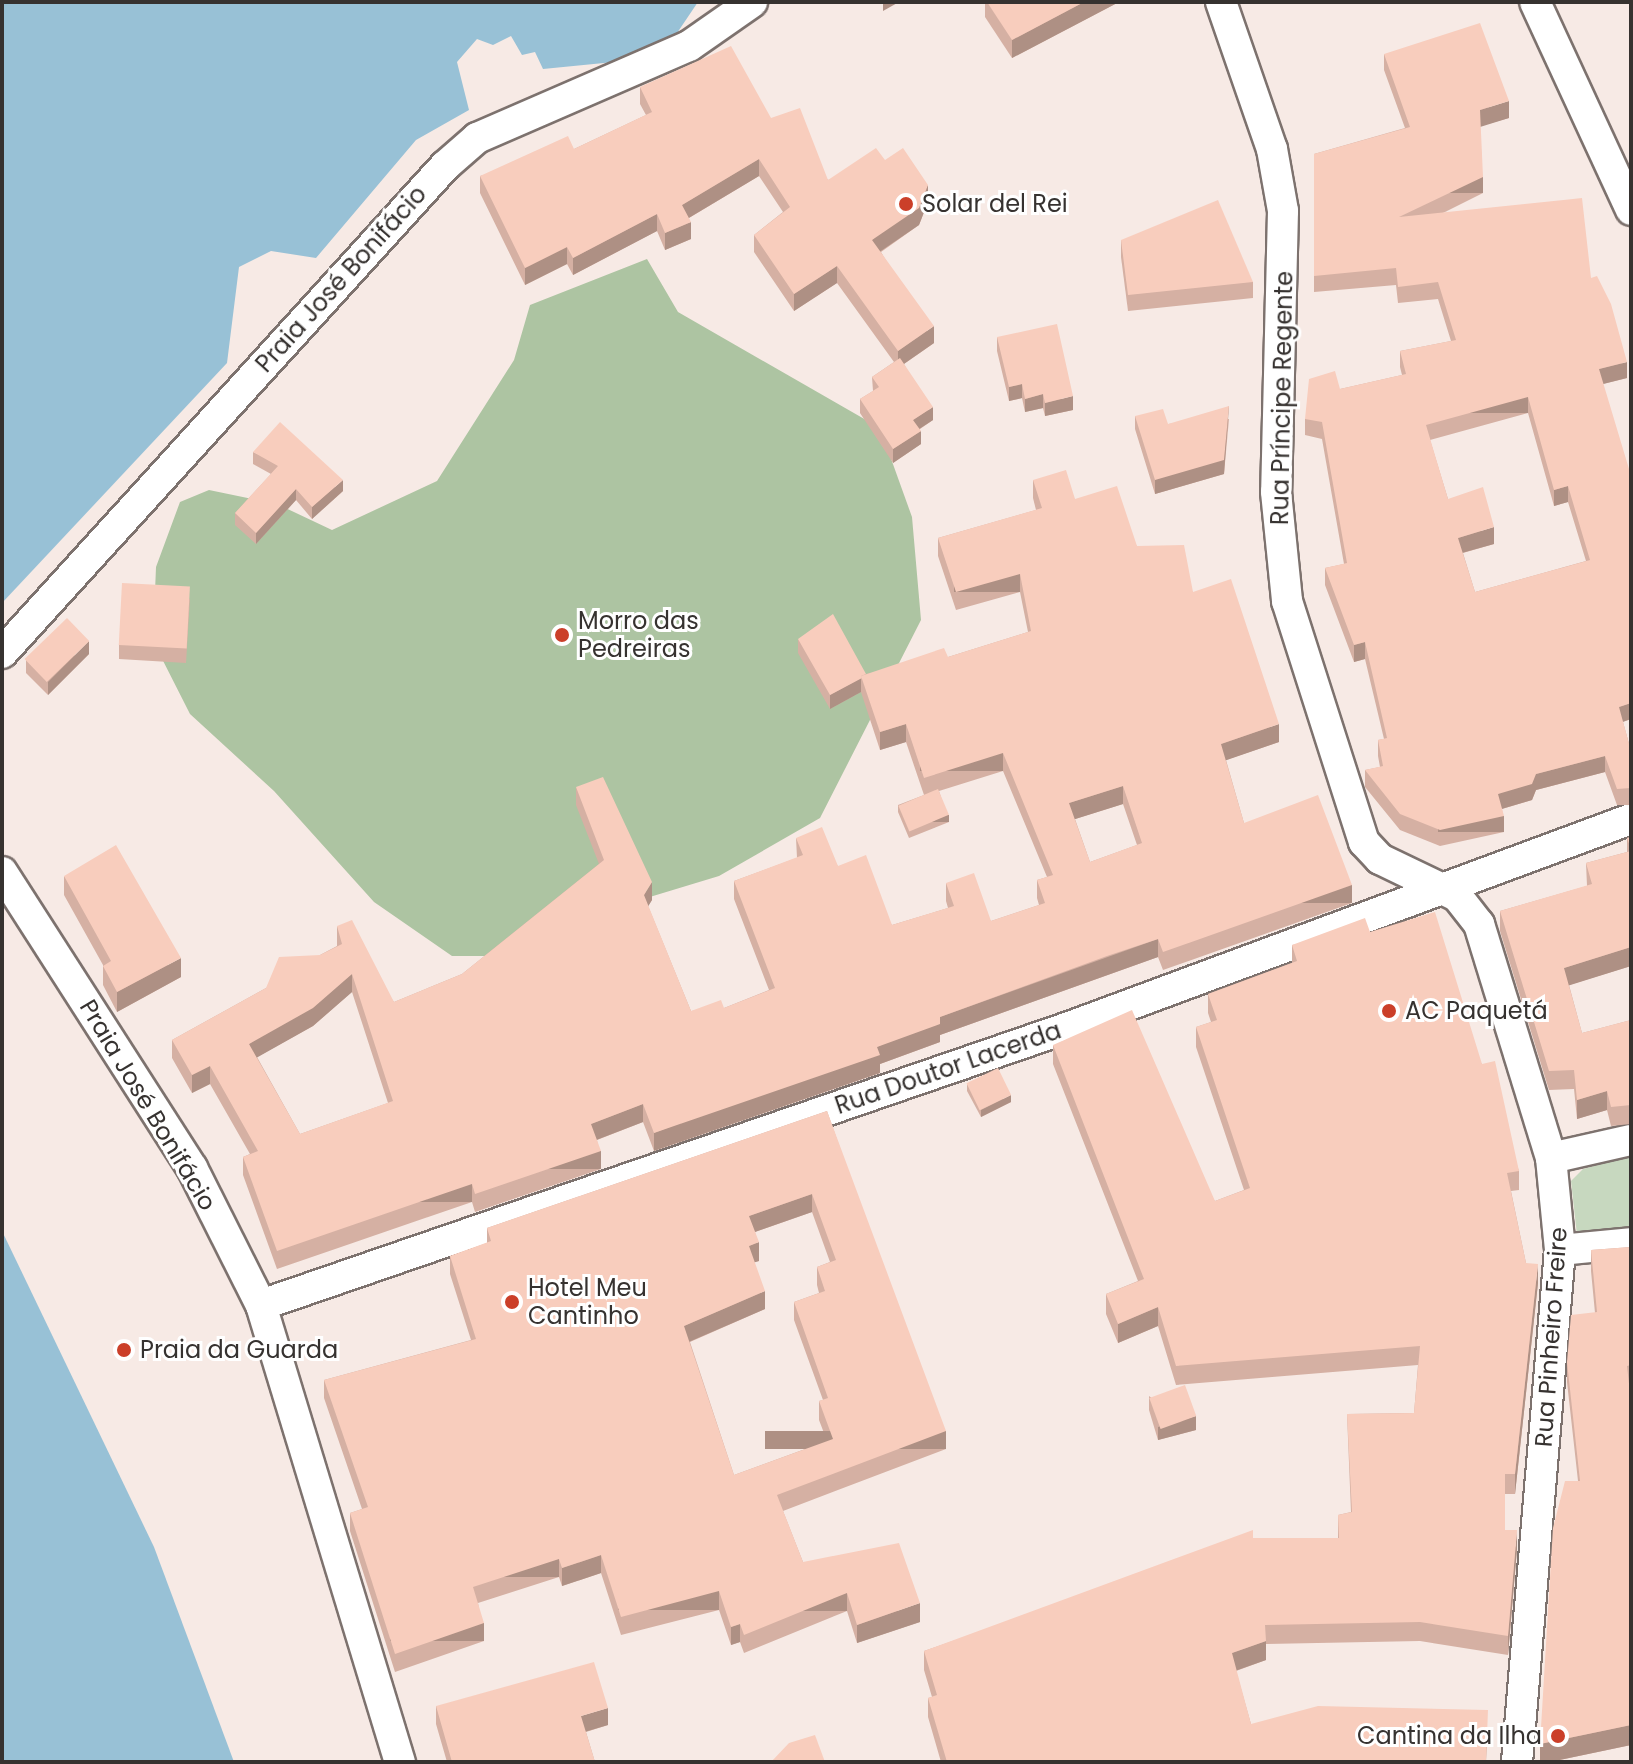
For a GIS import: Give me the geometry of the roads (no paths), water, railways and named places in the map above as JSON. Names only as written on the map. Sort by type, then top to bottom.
[{"type":"street","name":"Praia José Bonifácio","points":[[2,653],[445,166],[477,138],[689,46],[752,2]]},
{"type":"street","name":"Rua Príncipe Regente","points":[[1221,2],[1272,149],[1283,211],[1276,492],[1287,601],[1364,842],[1380,859],[1444,889]]},
{"type":"street","points":[[1535,2],[1631,210]]},
{"type":"street","name":"Rua Doutor Lacerda","points":[[261,1305],[1072,1026],[1631,819]]},
{"type":"street","name":"Praia José Bonifácio","points":[[2,872],[192,1168],[261,1305],[400,1762]]},
{"type":"street","name":"Rua Pinheiro Freire","points":[[1444,889],[1479,924],[1551,1158],[1560,1250],[1517,1762]]},
{"type":"street","points":[[1551,1158],[1631,1140]]},
{"type":"street","points":[[1560,1250],[1631,1243]]},
{"type":"water","points":[[2,2],[698,2],[675,36],[614,62],[543,69],[535,52],[522,55],[511,36],[493,45],[477,39],[457,62],[469,110],[416,140],[316,258],[271,251],[239,267],[227,363],[2,603]]},
{"type":"water","points":[[2,1231],[154,1547],[234,1762],[2,1762]]},
{"type":"place","name":"Solar del Rei","points":[[906,204]]},
{"type":"place","name":"Morro das Pedreiras","points":[[562,635]]},
{"type":"place","name":"AC Paquetá","points":[[1389,1011]]},
{"type":"place","name":"Hotel Meu Cantinho","points":[[512,1302]]},
{"type":"place","name":"Praia da Guarda","points":[[124,1350]]},
{"type":"place","name":"Cantina da Ilha","points":[[1558,1736]]}]
